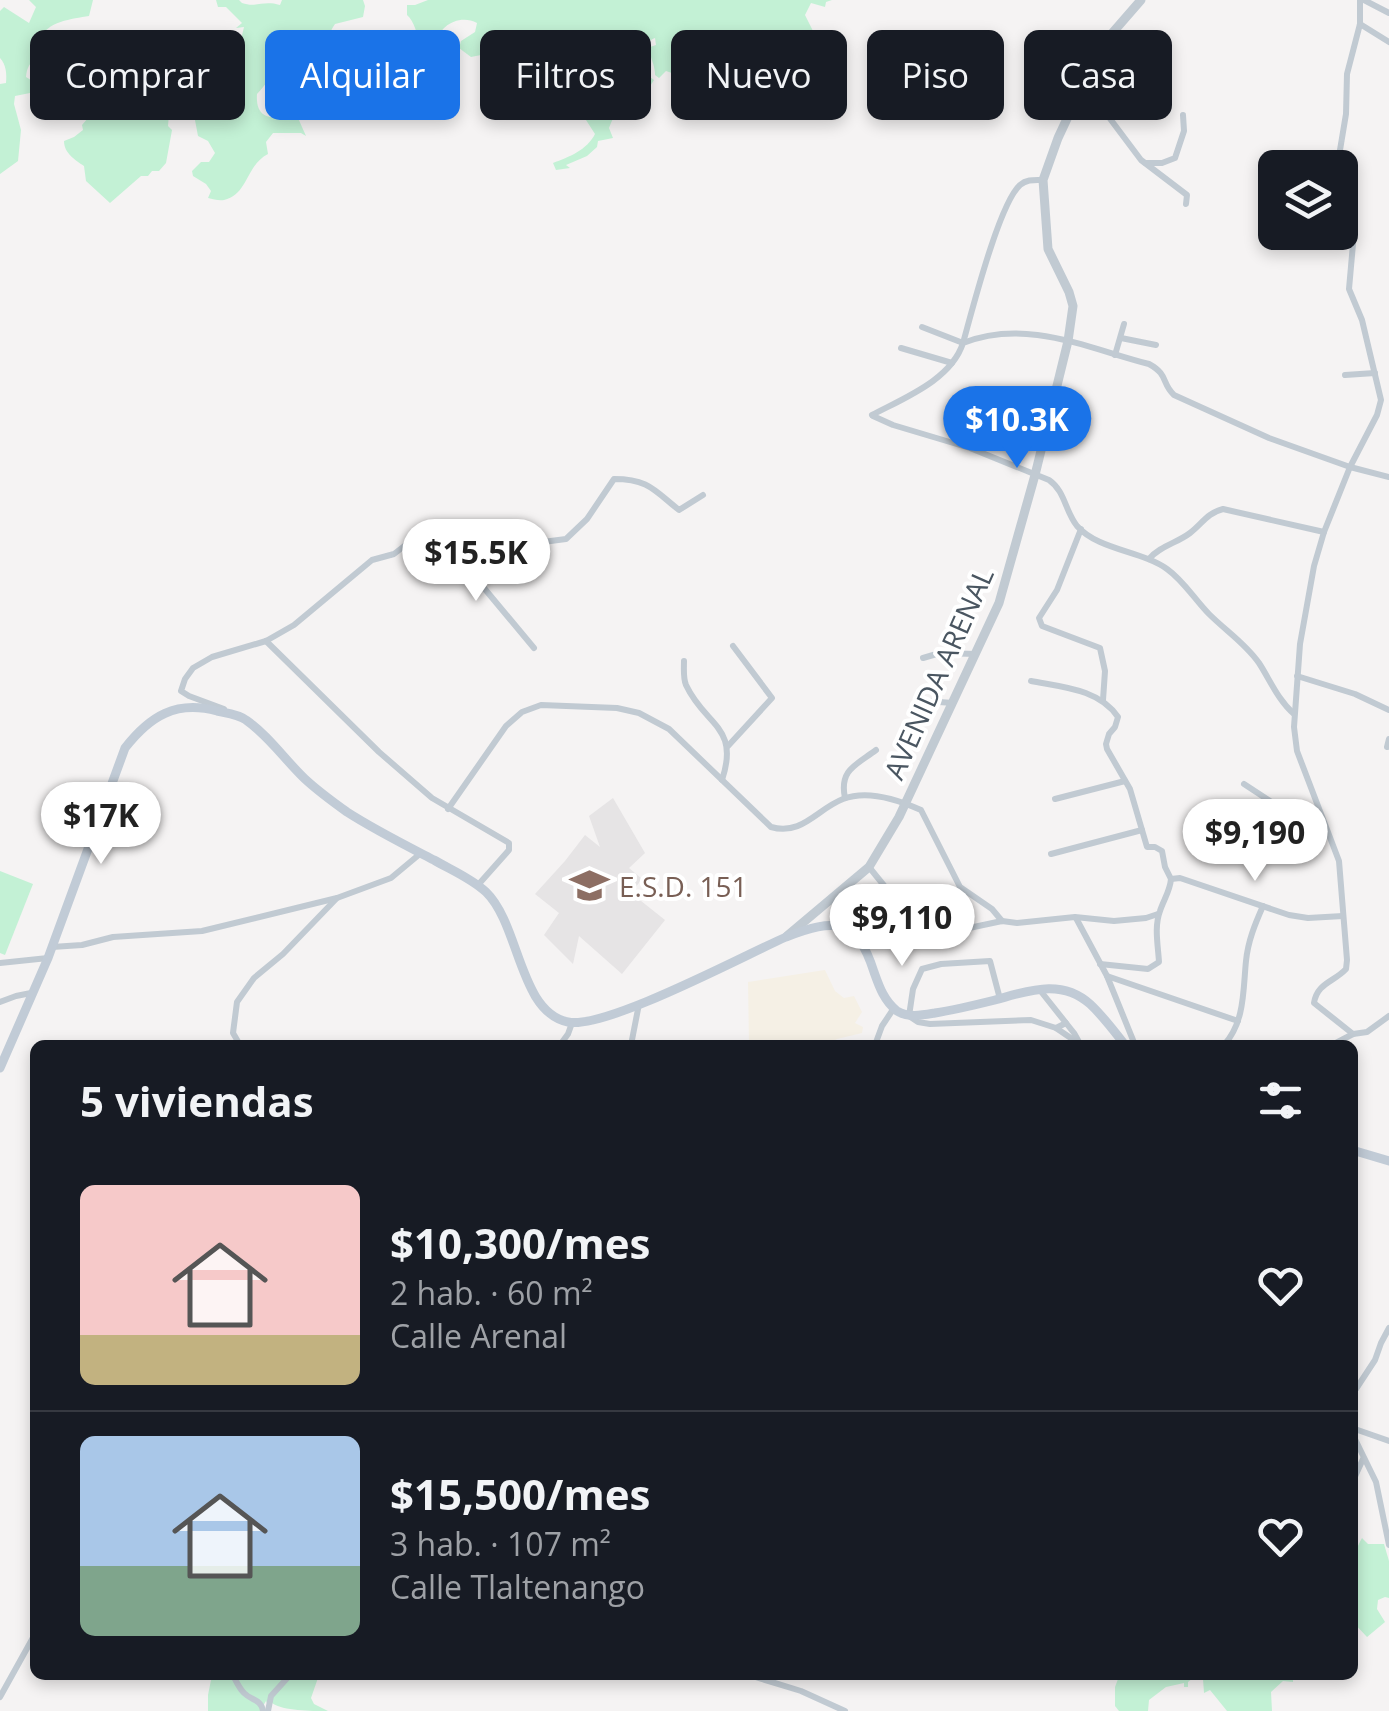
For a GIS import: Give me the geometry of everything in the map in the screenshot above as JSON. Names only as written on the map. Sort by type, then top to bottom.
[{"type":"main road","points":[[0,1068],[50,952],[126,748],[140,729],[164,714],[201,707],[243,718],[306,779],[345,810],[478,885],[506,920],[530,988],[554,1018],[587,1023],[639,1004],[786,936],[826,925],[850,930],[860,938],[881,991],[894,1008],[909,1016],[943,1012],[1038,988],[1063,990],[1091,1005],[1122,1040]]},
{"type":"main road","points":[[1358,1152],[1389,1161]]},
{"type":"street","name":"AVENIDA ARENAL","points":[[1114,30],[1141,0]]},
{"type":"street","points":[[1341,150],[1347,74],[1362,0],[1389,13]]},
{"type":"street","points":[[1360,24],[1389,42]]},
{"type":"street","points":[[1145,163],[1162,164],[1176,158],[1184,132],[1183,115]]},
{"type":"street","name":"AVENIDA ARENAL","points":[[786,936],[869,867],[905,803],[999,604],[1036,476],[1068,340],[1072,306],[1048,249],[1042,180],[1066,120]]},
{"type":"street","points":[[1110,120],[1145,163],[1187,195],[1186,204]]},
{"type":"street","points":[[1042,180],[1022,183],[1011,197],[959,355],[946,370],[903,400],[872,415],[970,448],[1058,486],[1081,529],[1130,554],[1148,558],[1175,576],[1244,645],[1294,715]]},
{"type":"street","points":[[1353,250],[1350,289],[1362,320],[1380,408],[1350,467],[1314,566],[1300,644],[1294,715],[1297,752],[1339,861],[1343,916],[1346,969],[1322,985],[1314,1004],[1354,1034]]},
{"type":"street","points":[[1115,355],[1124,324]]},
{"type":"street","points":[[922,326],[963,342],[1016,332],[1036,333],[1156,368],[1170,392],[1205,411],[1269,438],[1389,477]]},
{"type":"street","points":[[1120,338],[1156,345]]},
{"type":"street","points":[[901,348],[952,363]]},
{"type":"street","points":[[1345,375],[1375,373]]},
{"type":"street","points":[[243,718],[188,696],[181,691],[184,679],[193,668],[212,657],[266,642],[294,626],[372,560],[394,554],[412,540],[436,538],[468,546],[516,532],[543,542],[566,539],[587,518],[614,478],[636,478],[679,510],[703,495]]},
{"type":"street","points":[[1148,558],[1193,531],[1212,512],[1223,509],[1324,532]]},
{"type":"street","points":[[1081,529],[1057,590],[1039,618],[1042,626],[1100,648],[1105,671],[1103,700]]},
{"type":"street","points":[[444,540],[534,648]]},
{"type":"street","points":[[266,642],[432,798],[509,842],[508,850],[478,885]]},
{"type":"street","points":[[727,747],[772,698],[733,646]]},
{"type":"street","points":[[923,658],[940,653],[976,654]]},
{"type":"street","points":[[684,661],[686,686],[724,737],[728,762],[722,781]]},
{"type":"street","points":[[1297,676],[1355,694],[1389,710]]},
{"type":"street","points":[[1031,681],[1084,692],[1103,700],[1118,717],[1106,744],[1109,754],[1139,813],[1147,846],[1162,851],[1171,879],[1158,914],[1160,962],[1148,969],[1100,964]]},
{"type":"street","points":[[915,718],[925,700],[954,703]]},
{"type":"street","points":[[448,809],[514,718],[530,708],[617,708],[638,713],[669,729],[766,823],[778,829],[801,826],[845,798],[872,796],[921,810],[960,886],[1002,921]]},
{"type":"street","points":[[845,798],[846,773],[876,750]]},
{"type":"street","points":[[1055,799],[1125,781]]},
{"type":"street","points":[[1244,784],[1285,811],[1319,810]]},
{"type":"street","points":[[1051,854],[1142,830]]},
{"type":"street","points":[[0,962],[112,937],[202,931],[337,898],[391,878],[420,853]]},
{"type":"street","points":[[869,867],[916,925],[928,932],[941,934],[1002,921],[1075,917],[1114,921],[1158,914]]},
{"type":"street","points":[[1171,879],[1180,878],[1308,918],[1343,916]]},
{"type":"street","points":[[237,1040],[233,1033],[237,1002],[254,978],[337,898]]},
{"type":"street","points":[[1228,1040],[1238,1021],[1246,958],[1263,906]]},
{"type":"street","points":[[1075,917],[1107,976],[1132,1040]]},
{"type":"street","points":[[1000,999],[990,961],[941,964],[922,969],[913,990],[909,1016],[930,1024],[1031,1020],[1056,1028],[1074,1040]]},
{"type":"street","points":[[1107,976],[1238,1021]]},
{"type":"street","points":[[1038,988],[1078,1040]]},
{"type":"street","points":[[0,1002],[33,993]]},
{"type":"street","points":[[632,1040],[639,1004]]},
{"type":"street","points":[[877,1040],[894,1008]]},
{"type":"street","points":[[1342,1040],[1367,1032],[1389,1016]]},
{"type":"street","points":[[564,1040],[572,1023]]},
{"type":"street","points":[[1056,1028],[1066,1023]]},
{"type":"street","points":[[1352,1040],[1354,1034]]},
{"type":"street","points":[[1358,1382],[1375,1360],[1389,1328]]},
{"type":"street","points":[[1358,1432],[1389,1441]]},
{"type":"street","points":[[1358,1444],[1376,1482],[1389,1545]]},
{"type":"street","points":[[1358,1470],[1364,1458]]},
{"type":"street","points":[[0,1697],[30,1643]]},
{"type":"street","points":[[236,1680],[245,1695],[259,1701],[266,1711]]},
{"type":"street","points":[[266,1711],[271,1696],[285,1680]]},
{"type":"street","points":[[765,1680],[845,1711]]},
{"type":"shaded area","name":"E.S.D. 151","points":[[613,798],[645,853],[629,868],[642,879],[631,893],[665,920],[622,974],[579,936],[573,964],[544,935],[559,913],[535,894],[585,835],[600,847],[589,816]]},
{"type":"green space","points":[[29,0],[93,0],[89,16],[47,30],[30,30],[26,77],[30,79],[30,93],[15,96],[14,104],[21,130],[18,161],[0,174],[0,84],[6,83],[6,76],[0,58],[0,11],[4,7],[29,23],[36,7]]},
{"type":"green space","points":[[216,0],[280,5],[282,0],[363,0],[365,6],[363,17],[335,24],[332,30],[265,30],[265,85],[257,94],[257,104],[265,120],[299,120],[306,136],[273,133],[266,142],[268,154],[255,165],[238,192],[222,200],[208,198],[211,191],[192,171],[201,162],[209,162],[215,153],[208,141],[198,136],[195,120],[245,120],[245,30],[236,28],[242,23],[226,7],[218,7]]},
{"type":"green space","points":[[428,0],[832,0],[825,7],[811,3],[805,15],[812,30],[671,30],[671,72],[666,71],[659,78],[651,56],[651,47],[656,45],[655,38],[651,40],[651,30],[480,30],[480,55],[471,57],[460,44],[475,32],[477,23],[463,20],[442,30],[416,30],[407,15],[407,5]]},
{"type":"green space","points":[[86,120],[168,120],[172,130],[166,163],[159,171],[141,176],[110,203],[86,181],[84,166],[64,145],[64,141],[83,130]]},
{"type":"green space","points":[[586,120],[612,120],[609,128],[613,138],[598,141],[587,156],[566,165],[570,168],[556,170],[553,163],[582,149],[595,134]]},
{"type":"green space","points":[[0,871],[33,884],[5,955],[0,953]]},
{"type":"green space","points":[[1362,1538],[1368,1544],[1384,1544],[1389,1561],[1389,1598],[1378,1600],[1377,1609],[1385,1622],[1367,1637],[1358,1627],[1358,1547]]},
{"type":"green space","points":[[211,1680],[317,1680],[311,1698],[328,1711],[290,1709],[272,1703],[269,1708],[266,1701],[260,1711],[208,1711]]},
{"type":"green space","points":[[1118,1680],[1190,1680],[1188,1687],[1184,1683],[1166,1687],[1149,1700],[1148,1711],[1119,1711],[1115,1706]]},
{"type":"green space","points":[[1203,1680],[1293,1680],[1283,1681],[1271,1692],[1272,1711],[1227,1711],[1210,1690],[1204,1693]]},
{"type":"sand","points":[[825,970],[835,991],[844,998],[854,996],[862,1012],[855,1023],[863,1027],[862,1033],[836,1040],[749,1040],[748,982]]},
{"type":"place","name":"E.S.D. 151","points":[[589,886]]}]
